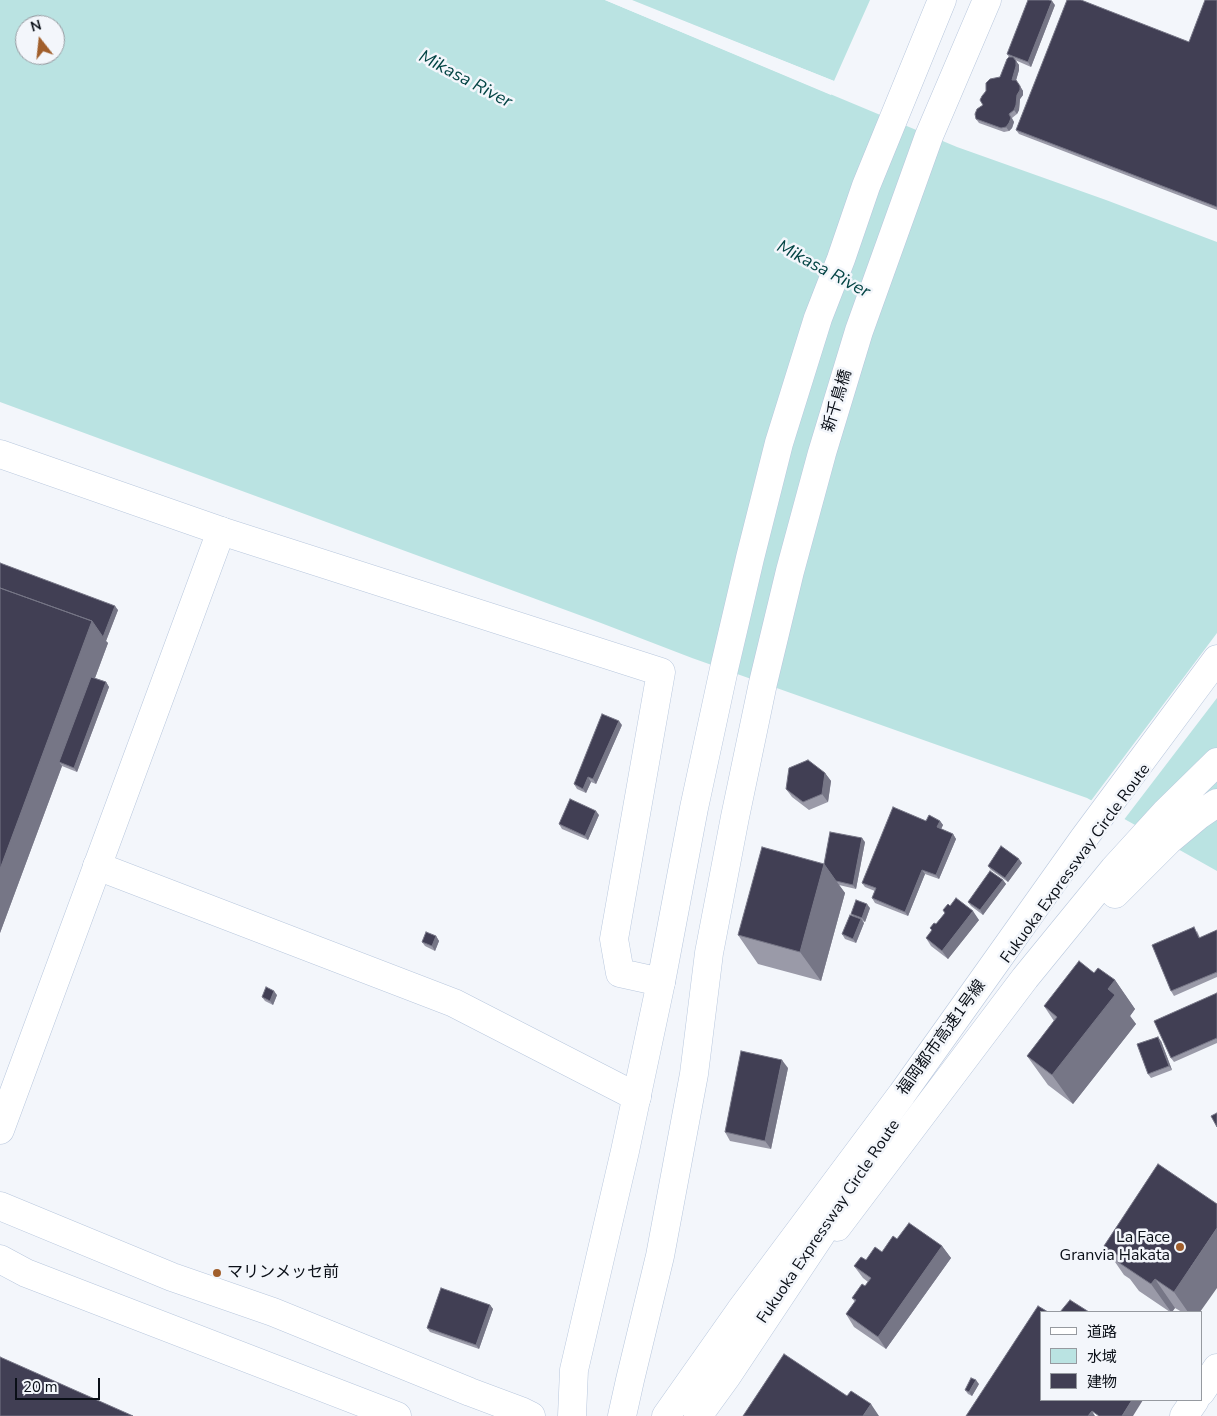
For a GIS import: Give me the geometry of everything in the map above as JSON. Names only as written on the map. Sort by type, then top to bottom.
[{"type":"main road","points":[[572,1416],[574,1370],[623,1161],[724,669],[779,443],[818,318],[866,186],[942,0]]},
{"type":"main road","name":"新千鳥橋","points":[[622,1416],[664,1237],[694,1074],[708,953],[765,673],[790,571],[830,425],[859,331],[925,146],[987,0]]},
{"type":"main road","points":[[0,454],[221,531],[661,672],[614,938],[620,973],[661,982]]},
{"type":"main road","points":[[0,1130],[221,531]]},
{"type":"main road","name":"福岡都市高速1号線","points":[[666,1416],[740,1311],[902,1094],[1084,838],[1217,660]]},
{"type":"main road","name":"Fukuoka Expressway Circle Route","points":[[727,1376],[955,1033],[1084,849],[1217,670]]},
{"type":"main road","name":"Fukuoka Expressway Circle Route","points":[[687,1416],[766,1321],[1037,963],[1127,855],[1166,812],[1217,762]]},
{"type":"main road","name":"Fukuoka Expressway Circle Route","points":[[698,1416],[976,1051],[1032,984],[1087,923],[1168,840],[1217,803]]},
{"type":"main road","points":[[97,866],[454,1004],[636,1097]]},
{"type":"main road","points":[[0,1206],[172,1276],[273,1312],[531,1416]]},
{"type":"main road","points":[[0,1258],[26,1273],[397,1416]]},
{"type":"main road","points":[[1202,1390],[1217,1368]]},
{"type":"main road","points":[[1184,1416],[1194,1401]]},
{"type":"water","name":"Mikasa River","points":[[0,0],[605,0],[957,147],[1217,242],[1217,871],[1087,798],[692,658],[0,402]]},
{"type":"water","points":[[632,0],[870,0],[834,81]]},
{"type":"pier","points":[[605,0],[612,0],[800,78],[832,92],[831,95]]},
{"type":"pier","points":[[630,0],[834,81],[834,84],[632,2]]},
{"type":"pier","points":[[1217,633],[1217,698],[1123,821],[1090,802]]},
{"type":"building","points":[[1028,0],[1052,1],[1028,62],[1007,54]]},
{"type":"building","points":[[1067,0],[1081,0],[1189,42],[1205,0],[1217,0],[1217,207],[1016,130]]},
{"type":"building","points":[[1009,57],[1013,57],[1016,61],[1012,80],[1016,80],[1020,90],[1014,110],[1009,114],[1011,118],[1009,123],[1006,127],[1001,128],[976,119],[975,114],[977,109],[983,105],[980,100],[986,91],[986,83],[990,79],[1000,77]]},
{"type":"building","points":[[0,563],[115,606],[103,637],[92,621],[0,588]]},
{"type":"building","points":[[0,588],[92,621],[0,869]]},
{"type":"building","points":[[91,677],[106,682],[74,768],[59,762]]},
{"type":"building","points":[[602,714],[619,721],[593,779],[588,777],[583,789],[574,784]]},
{"type":"building","points":[[808,760],[825,773],[822,794],[803,802],[786,789],[789,768]]},
{"type":"building","points":[[570,799],[596,811],[585,836],[559,824]]},
{"type":"building","points":[[893,807],[926,821],[929,815],[940,821],[937,827],[953,834],[936,875],[922,870],[905,912],[872,898],[876,888],[862,883]]},
{"type":"building","points":[[830,832],[862,838],[853,885],[836,881],[824,864]]},
{"type":"building","points":[[1001,846],[1019,859],[1005,878],[988,866]]},
{"type":"building","points":[[762,847],[824,864],[800,952],[738,935]]},
{"type":"building","points":[[990,871],[1003,880],[980,910],[968,902]]},
{"type":"building","points":[[956,898],[973,911],[942,951],[926,938],[932,930],[930,928],[945,913],[943,910],[948,904],[950,906]]},
{"type":"building","points":[[856,900],[867,904],[862,918],[851,914]]},
{"type":"building","points":[[850,915],[861,919],[853,939],[842,934]]},
{"type":"building","points":[[1194,927],[1199,938],[1217,930],[1217,972],[1171,991],[1152,945]]},
{"type":"building","points":[[426,932],[436,936],[432,946],[422,942]]},
{"type":"building","points":[[1079,961],[1094,973],[1098,968],[1115,980],[1108,989],[1115,995],[1052,1075],[1027,1056],[1057,1017],[1044,1006]]},
{"type":"building","points":[[266,987],[274,991],[270,1001],[262,997]]},
{"type":"building","points":[[1217,993],[1217,1038],[1171,1058],[1154,1021]]},
{"type":"building","points":[[1158,1037],[1169,1066],[1148,1074],[1137,1044]]},
{"type":"building","points":[[741,1051],[782,1060],[765,1141],[725,1132]]},
{"type":"building","points":[[1217,1113],[1217,1127],[1211,1116]]},
{"type":"building","points":[[1158,1164],[1217,1204],[1217,1228],[1174,1292],[1155,1279],[1151,1284],[1118,1262],[1122,1258],[1104,1246]]},
{"type":"building","points":[[909,1223],[942,1246],[878,1337],[846,1314],[856,1300],[852,1298],[862,1284],[865,1286],[871,1278],[854,1266],[861,1257],[866,1260],[875,1247],[882,1252],[893,1236],[897,1239]]},
{"type":"building","points":[[441,1288],[490,1305],[476,1345],[427,1328]]},
{"type":"building","points":[[1070,1300],[1087,1311],[1061,1311]]},
{"type":"building","points":[[1038,1306],[1046,1311],[1040,1311],[1040,1401],[1131,1401],[1122,1416],[1099,1416],[1092,1411],[1088,1416],[966,1416]]},
{"type":"building","points":[[784,1354],[847,1396],[851,1391],[871,1404],[863,1416],[743,1416]]},
{"type":"building","points":[[0,1357],[133,1416],[0,1416]]},
{"type":"building","points":[[971,1378],[976,1380],[969,1392],[965,1390]]},
{"type":"place","name":"La Face Granvia Hakata","points":[[1180,1247]]},
{"type":"place","name":"マリンメッセ前","points":[[217,1273]]}]
